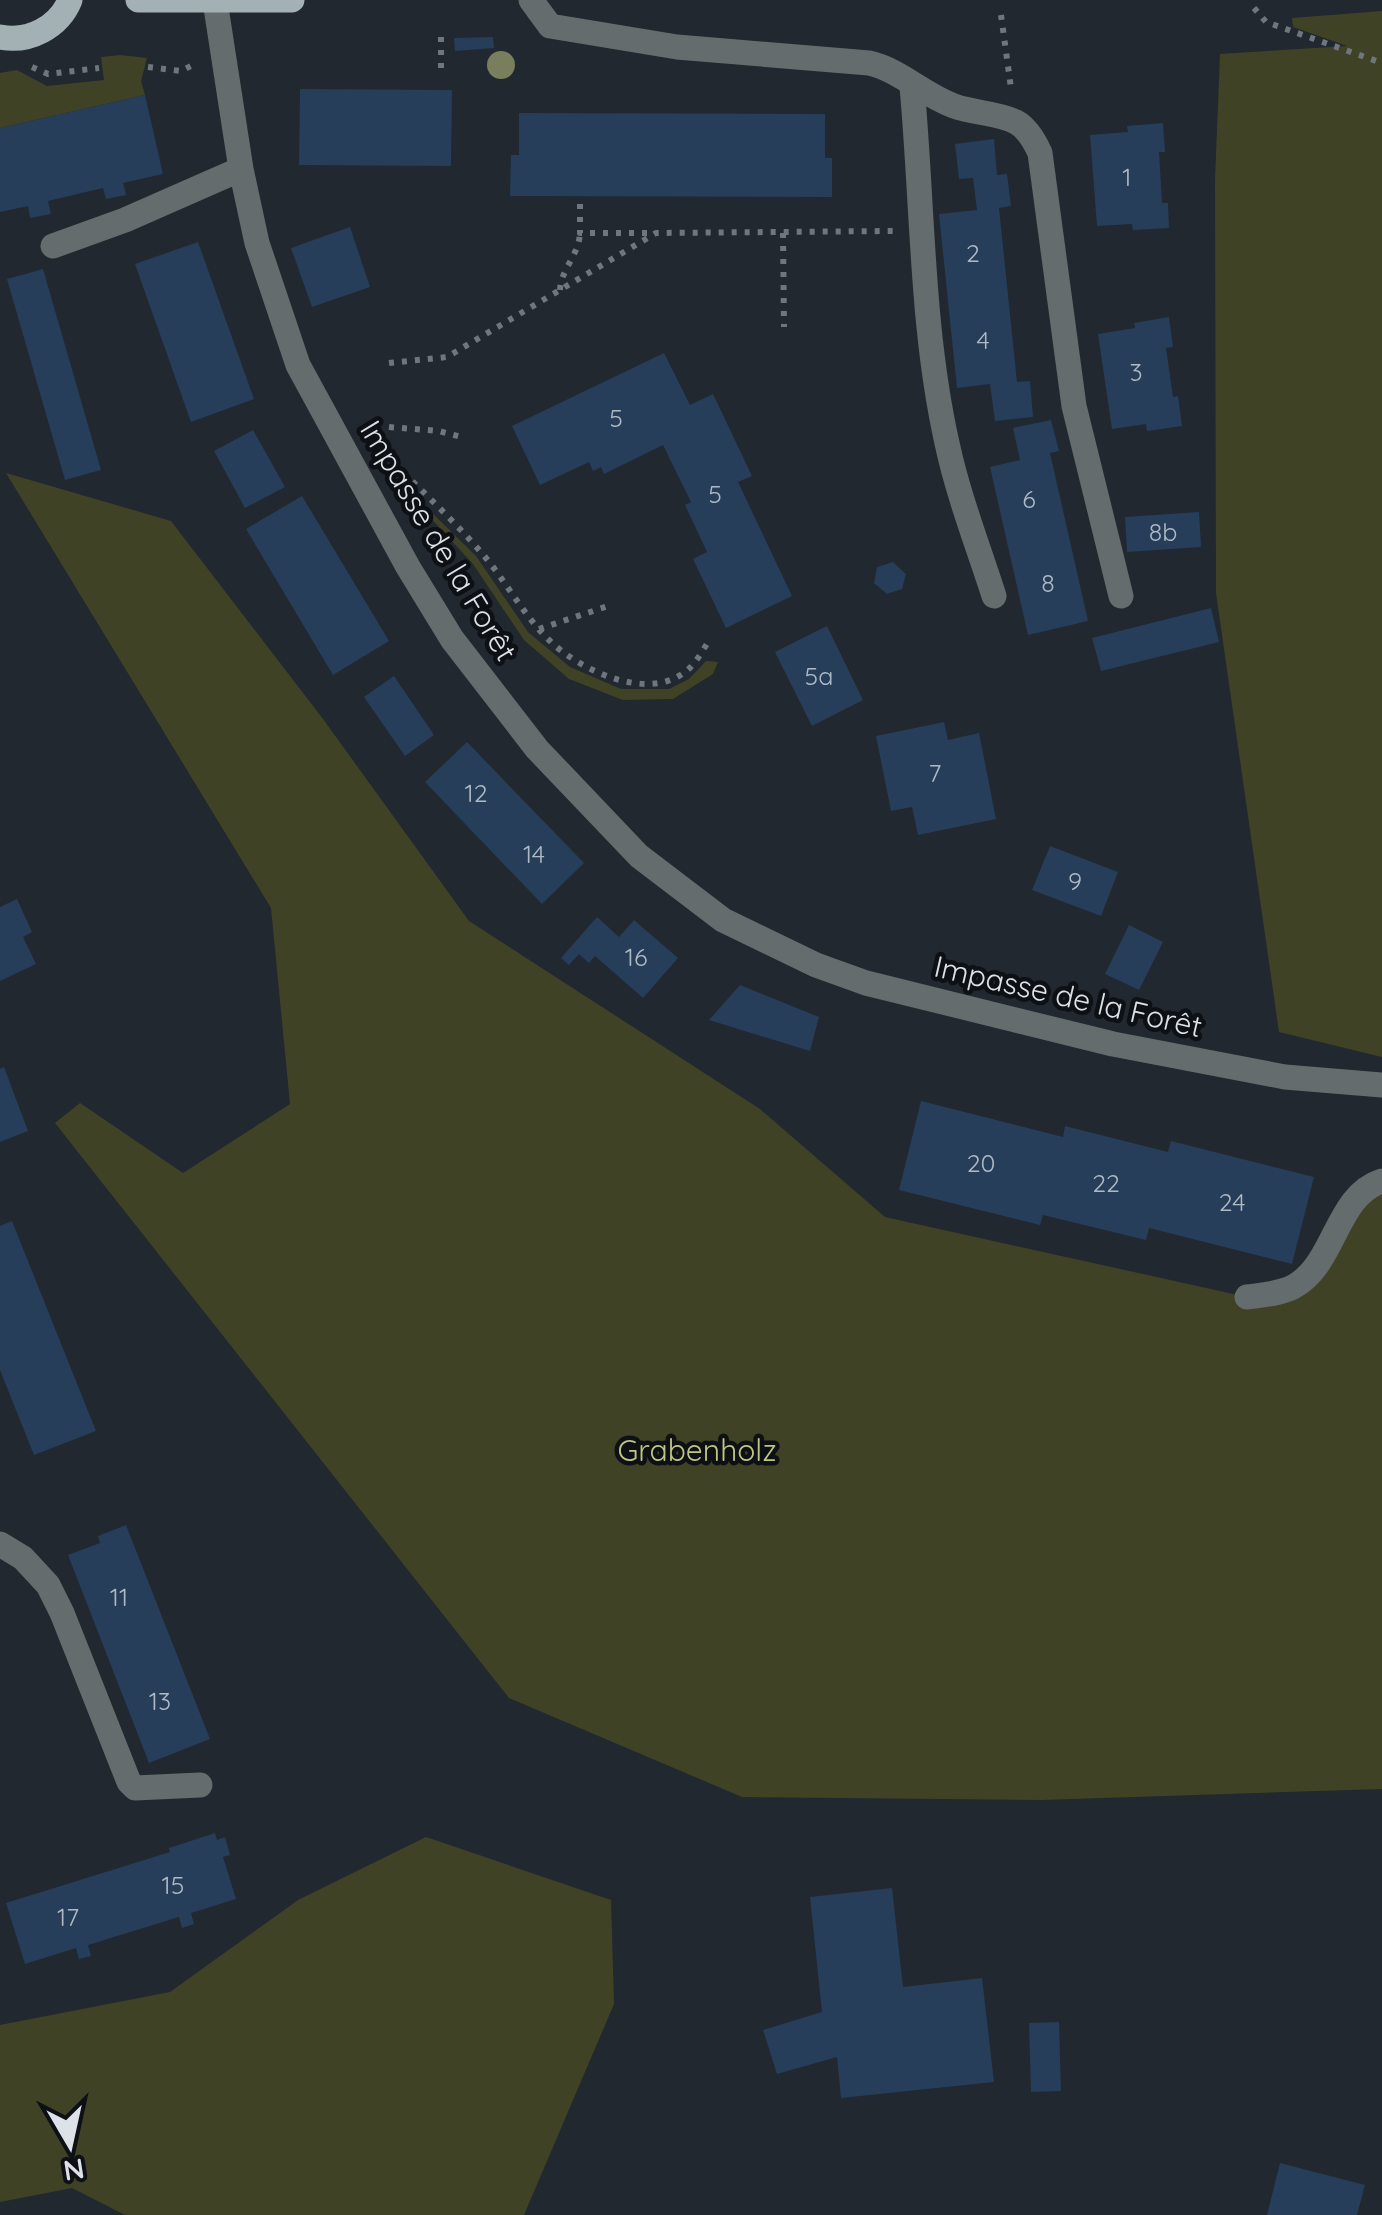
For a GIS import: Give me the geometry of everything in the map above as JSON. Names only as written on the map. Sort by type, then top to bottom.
[{"type":"main road","points":[[0,37],[32,36],[52,25],[70,0]]},
{"type":"main road","points":[[138,0],[292,0]]},
{"type":"street","name":"Impasse de la Forêt","points":[[215,0],[257,243],[298,366],[452,639],[537,749],[639,856],[724,920],[776,948],[866,982],[1113,1044],[1285,1077],[1382,1085]]},
{"type":"street","points":[[531,0],[550,26],[677,47],[870,63],[888,68],[912,87],[953,106],[1016,122],[1032,138],[1040,153],[1074,406],[1121,596]]},
{"type":"street","points":[[912,87],[924,269],[938,392],[957,482],[994,596]]},
{"type":"street","points":[[52,246],[125,220],[242,169]]},
{"type":"street","points":[[1247,1297],[1291,1288],[1307,1278],[1354,1200],[1367,1186],[1382,1180]]},
{"type":"street","points":[[0,1544],[23,1558],[48,1585],[129,1782],[136,1788],[200,1785]]},
{"type":"path","points":[[1254,8],[1266,22],[1382,63]]},
{"type":"path","points":[[1001,14],[1013,102]]},
{"type":"path","points":[[441,37],[441,70]]},
{"type":"path","points":[[26,65],[48,74],[99,68]]},
{"type":"path","points":[[148,67],[181,71],[192,66]]},
{"type":"path","points":[[560,290],[560,281],[579,248],[580,204]]},
{"type":"path","points":[[580,233],[893,233],[892,214]]},
{"type":"path","points":[[783,233],[784,327]]},
{"type":"path","points":[[389,362],[447,356],[656,234]]},
{"type":"path","points":[[389,427],[461,437]]},
{"type":"path","points":[[394,463],[483,554],[539,629],[560,650],[586,665],[620,680],[664,684],[684,674],[710,638]]},
{"type":"path","points":[[539,629],[608,606]]},
{"type":"green space","points":[[1382,11],[1382,1057],[1279,1032],[1216,593],[1215,180],[1220,54],[1347,46],[1293,27],[1292,18]]},
{"type":"green space","points":[[101,57],[147,58],[141,81],[145,95],[0,128],[0,73],[17,70],[47,86],[104,80]]},
{"type":"green space","name":"Grabenholz","points":[[6,473],[171,521],[323,719],[469,921],[760,1109],[885,1217],[1247,1297],[1291,1288],[1382,1181],[1382,1789],[1041,1800],[742,1797],[509,1698],[55,1123],[80,1103],[183,1173],[290,1104],[271,908]]},
{"type":"green space","points":[[424,505],[476,556],[528,632],[570,667],[621,689],[669,689],[689,679],[706,661],[718,662],[713,674],[673,699],[623,700],[569,679],[524,640],[473,564],[426,513]]},
{"type":"green space","points":[[426,1837],[611,1900],[614,2004],[524,2215],[125,2215],[72,2188],[0,2202],[0,2025],[170,1992],[298,1900]]},
{"type":"building","points":[[493,37],[494,48],[455,51],[454,38]]},
{"type":"building","points":[[300,89],[452,90],[451,166],[299,165]]},
{"type":"building","points":[[145,95],[163,174],[123,183],[126,195],[106,199],[103,188],[48,201],[51,214],[30,218],[28,206],[0,212],[0,128]]},
{"type":"building","points":[[519,113],[825,114],[825,158],[832,158],[832,197],[510,196],[511,155],[519,155]]},
{"type":"building","points":[[1163,123],[1165,152],[1159,152],[1162,203],[1168,203],[1169,228],[1097,226],[1090,135],[1128,132],[1127,126]]},
{"type":"building","points":[[994,139],[997,175],[1007,174],[1011,206],[999,208],[1017,382],[1030,381],[1033,417],[995,421],[990,384],[957,388],[939,214],[977,210],[973,178],[959,179],[955,144]]},
{"type":"building","points":[[350,227],[370,287],[312,307],[291,248]]},
{"type":"building","points":[[198,242],[254,399],[191,422],[135,264]]},
{"type":"building","points":[[43,269],[101,470],[65,480],[7,279]]},
{"type":"building","points":[[1169,317],[1173,347],[1166,348],[1182,426],[1147,431],[1146,424],[1112,429],[1098,334]]},
{"type":"building","points":[[664,353],[690,405],[713,394],[752,476],[738,482],[792,596],[726,628],[693,559],[707,552],[685,505],[691,502],[663,445],[604,474],[601,467],[593,471],[589,462],[540,485],[512,426]]},
{"type":"building","points":[[1051,420],[1059,451],[1050,453],[1088,621],[1028,635],[990,467],[1020,460],[1013,428]]},
{"type":"building","points":[[253,430],[285,487],[245,508],[214,451]]},
{"type":"building","points":[[302,496],[389,641],[333,675],[246,529]]},
{"type":"building","points":[[1199,512],[1201,547],[1127,552],[1125,517]]},
{"type":"building","points":[[893,562],[906,574],[902,589],[887,594],[874,583],[877,567]]},
{"type":"building","points":[[1211,608],[1219,642],[1101,671],[1092,638]]},
{"type":"building","points":[[827,626],[863,700],[812,726],[775,652]]},
{"type":"building","points":[[394,676],[434,735],[405,756],[364,697]]},
{"type":"building","points":[[944,722],[948,740],[979,733],[996,819],[918,835],[912,807],[891,811],[876,736]]},
{"type":"building","points":[[467,742],[584,863],[542,904],[425,782]]},
{"type":"building","points":[[1050,846],[1118,872],[1101,916],[1032,890]]},
{"type":"building","points":[[17,899],[32,932],[23,937],[36,964],[0,981],[0,907]]},
{"type":"building","points":[[597,917],[619,937],[634,920],[678,958],[643,998],[595,956],[589,963],[579,954],[569,965],[561,958]]},
{"type":"building","points":[[1129,925],[1163,942],[1139,990],[1105,974]]},
{"type":"building","points":[[740,985],[819,1017],[810,1051],[709,1020]]},
{"type":"building","points":[[4,1067],[28,1131],[0,1142],[0,1069]]},
{"type":"building","points":[[921,1101],[1063,1137],[1065,1126],[1168,1152],[1171,1141],[1314,1177],[1292,1264],[1149,1228],[1146,1240],[1043,1215],[1040,1225],[899,1190]]},
{"type":"building","points":[[12,1221],[96,1431],[34,1455],[0,1370],[0,1226]]},
{"type":"building","points":[[126,1525],[210,1739],[149,1763],[68,1555],[100,1543],[98,1536]]},
{"type":"building","points":[[215,1833],[217,1840],[225,1837],[230,1855],[223,1857],[236,1899],[191,1913],[194,1924],[182,1928],[179,1917],[88,1945],[91,1956],[79,1959],[76,1948],[25,1964],[6,1903],[170,1852],[169,1848]]},
{"type":"building","points":[[892,1888],[903,1987],[982,1978],[994,2082],[841,2098],[837,2057],[777,2074],[763,2030],[822,2012],[810,1897]]},
{"type":"building","points":[[1059,2022],[1061,2091],[1031,2092],[1029,2023]]},
{"type":"building","points":[[1280,2163],[1365,2185],[1357,2215],[1267,2215]]}]
